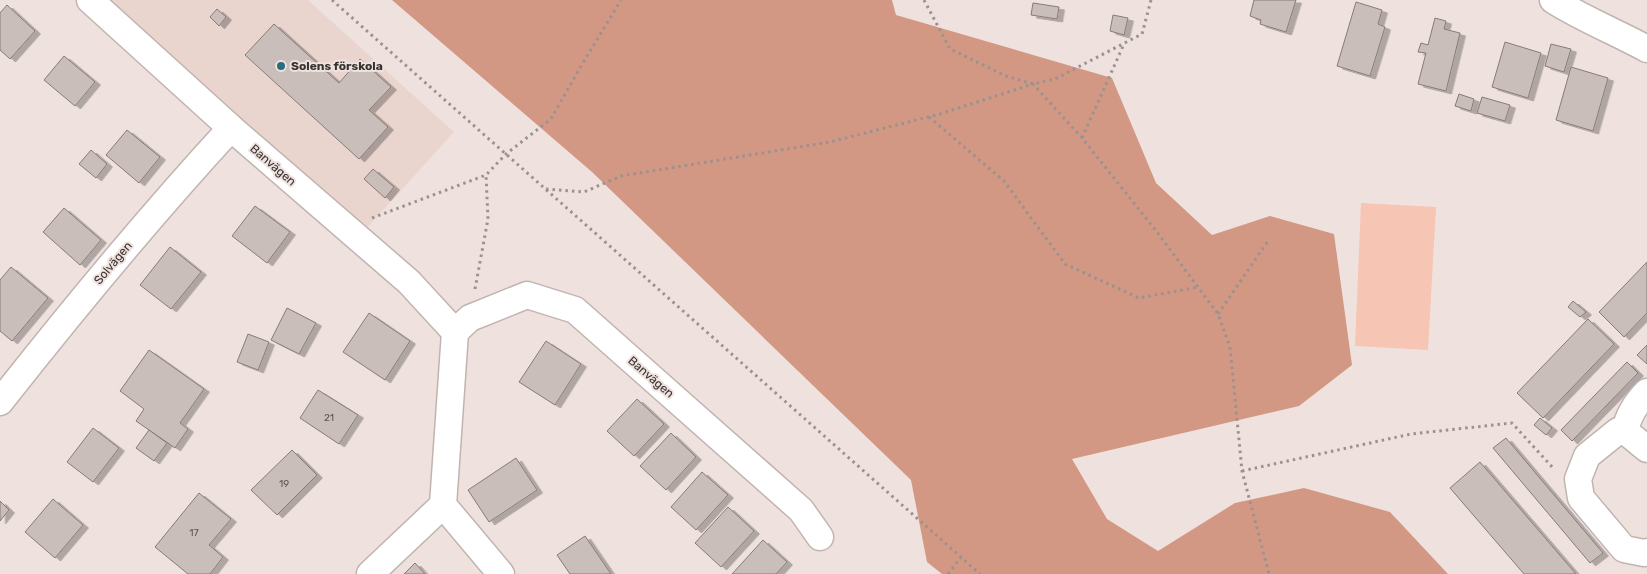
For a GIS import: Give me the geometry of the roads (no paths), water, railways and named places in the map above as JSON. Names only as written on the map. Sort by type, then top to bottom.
[{"type":"street","name":"Banvägen","points":[[90,0],[231,128],[409,282],[462,325],[527,295],[575,310],[801,510],[820,537]]},
{"type":"street","points":[[1553,0],[1575,14],[1610,29],[1647,49]]},
{"type":"street","name":"Solvägen","points":[[0,402],[57,330],[169,196],[231,128]]},
{"type":"street","points":[[370,574],[443,504],[462,325]]},
{"type":"street","points":[[1625,431],[1627,420],[1647,392]]},
{"type":"street","points":[[1647,449],[1625,431],[1618,431],[1587,456],[1578,479],[1581,498],[1624,548],[1647,552]]},
{"type":"street","points":[[443,504],[501,574]]},
{"type":"place","name":"Solens förskola","points":[[281,66]]}]
